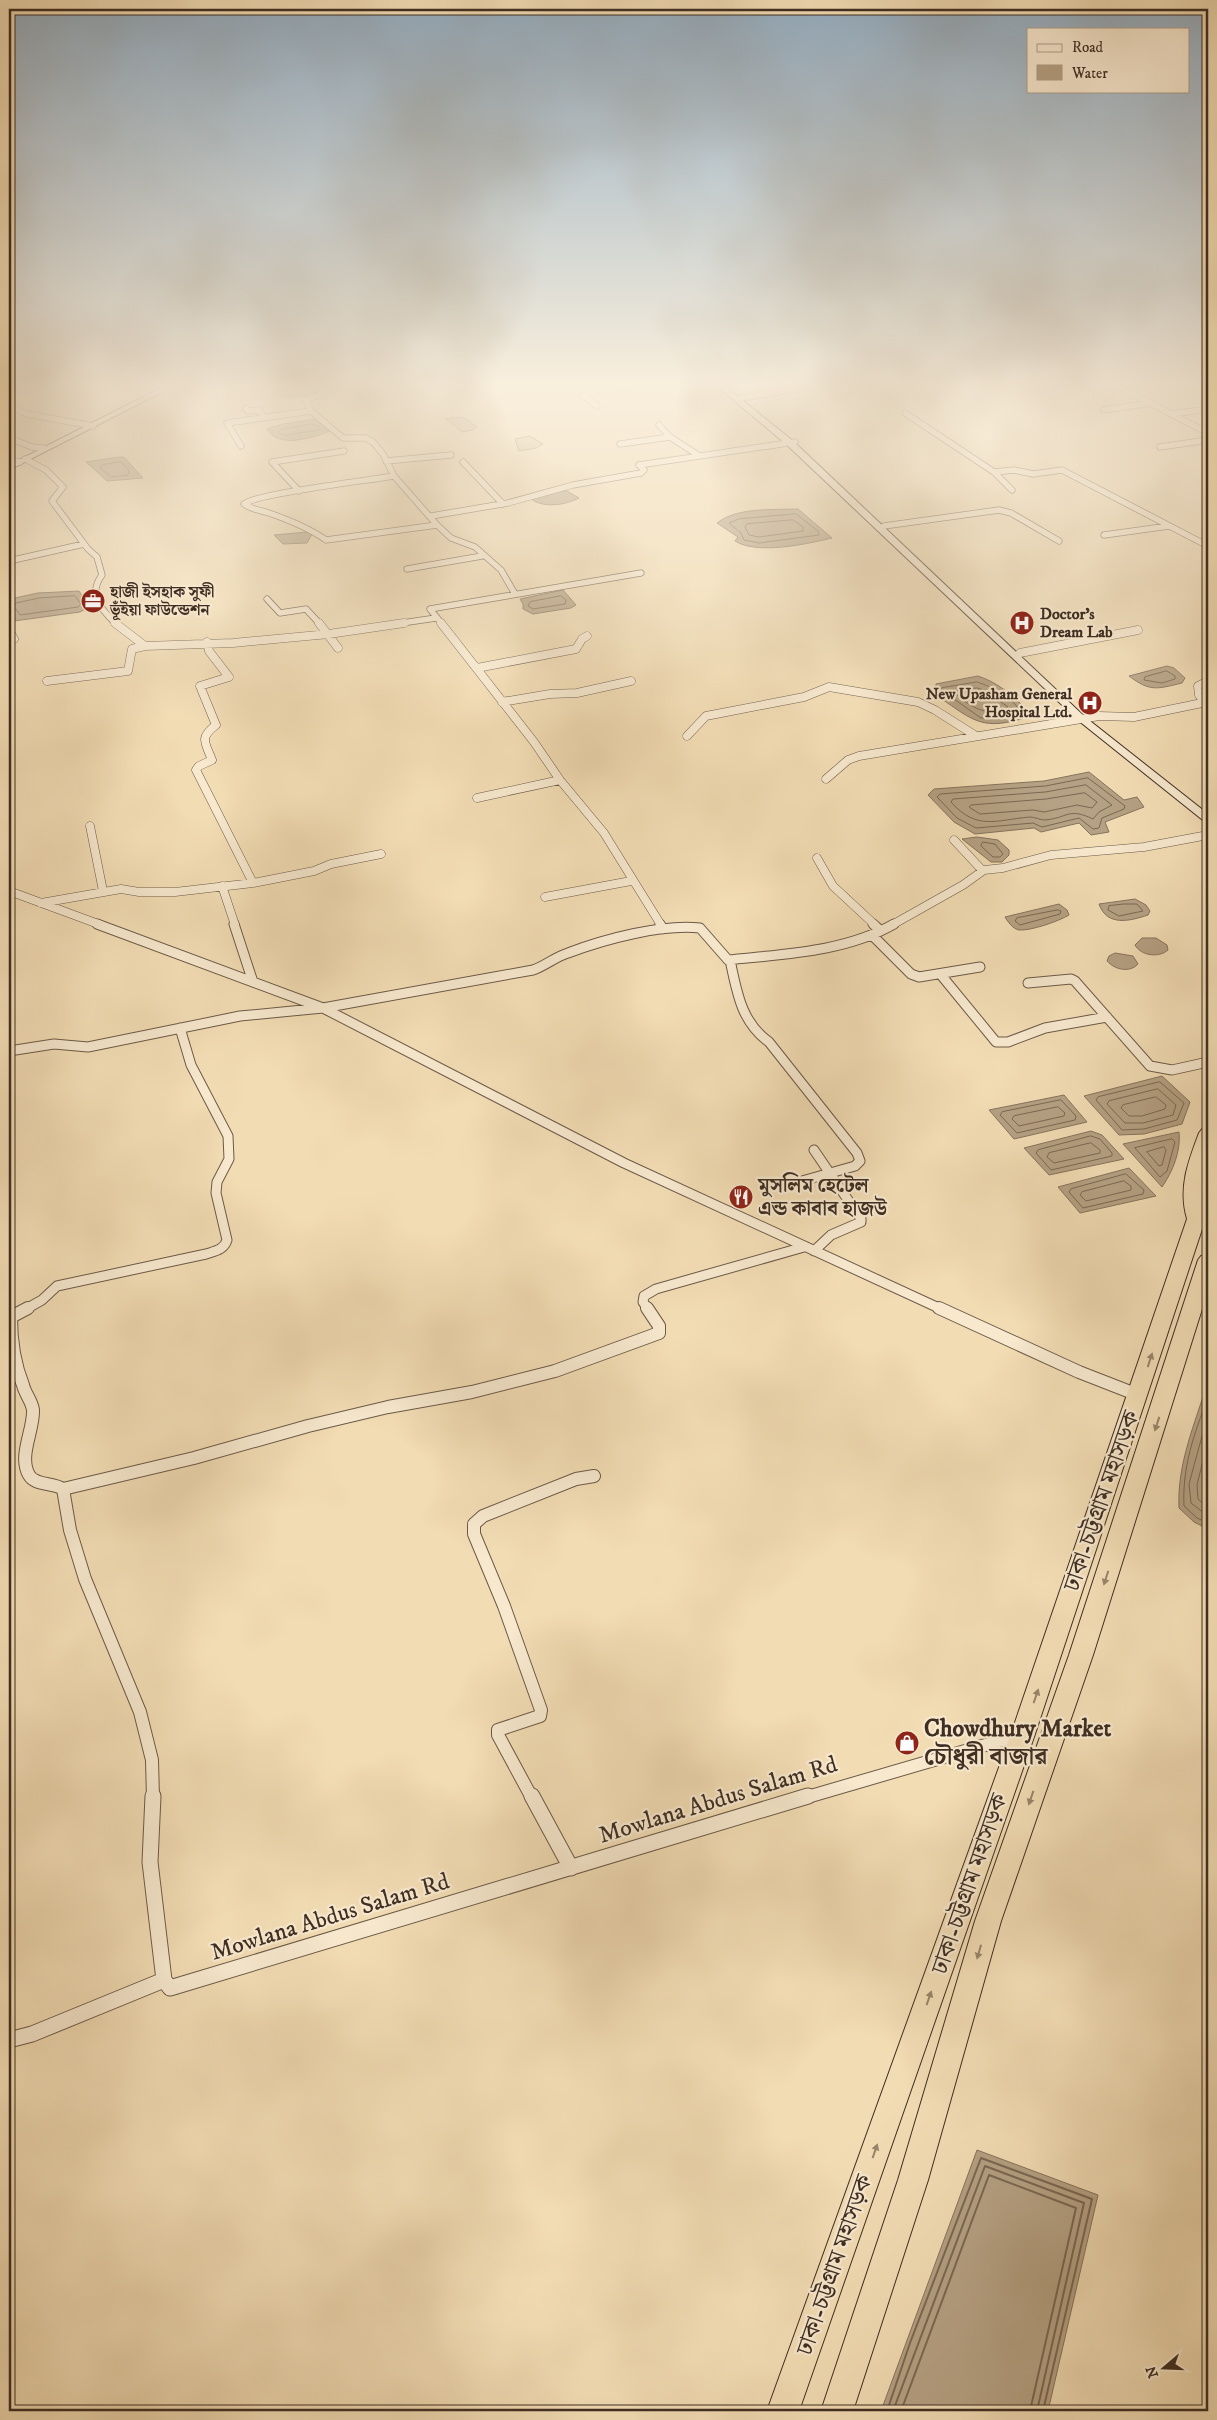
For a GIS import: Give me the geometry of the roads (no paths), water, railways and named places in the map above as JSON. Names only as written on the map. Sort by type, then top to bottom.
[{"type":"highway","points":[[1196,1220],[1190,1203],[1192,1178],[1208,1133]]},
{"type":"highway","name":"ঢাকা-চট্টগ্রাম মহাসড়ক","points":[[783,2411],[1023,1734],[1208,1184]]},
{"type":"highway","name":"ঢাকা-চট্টগ্রাম মহাসড়ক","points":[[837,2411],[913,2180],[988,1921],[1084,1646],[1208,1260]]},
{"type":"main road","points":[[853,500],[1085,718],[1208,820]]},
{"type":"main road","points":[[855,500],[1020,653],[1085,718],[1208,810]]},
{"type":"street","points":[[53,500],[84,544],[97,557],[102,575],[95,580],[94,587],[108,618],[122,632],[145,646]]},
{"type":"street","points":[[248,500],[244,504],[249,508],[312,530],[326,540],[436,525]]},
{"type":"street","points":[[416,500],[431,516],[436,525],[451,538],[475,547],[482,556],[501,570],[515,594]]},
{"type":"street","points":[[499,500],[503,504]]},
{"type":"street","points":[[431,516],[517,500]]},
{"type":"street","points":[[1119,500],[1208,546]]},
{"type":"street","points":[[884,526],[999,510],[1011,513],[1059,541]]},
{"type":"street","points":[[1104,535],[1169,526]]},
{"type":"street","points":[[400,530],[406,536]]},
{"type":"street","points":[[9,561],[84,544]]},
{"type":"street","points":[[407,569],[482,556]]},
{"type":"street","points":[[641,573],[432,608],[431,612],[534,742],[560,780],[604,833],[631,881],[663,929]]},
{"type":"street","points":[[267,599],[280,613],[305,609],[329,634],[338,648]]},
{"type":"street","points":[[47,681],[128,671],[132,649],[145,646],[207,642],[233,643],[329,634],[436,618]]},
{"type":"street","points":[[9,630],[14,639],[9,642]]},
{"type":"street","points":[[1020,653],[1138,630]]},
{"type":"street","points":[[477,668],[517,662],[576,648],[587,636]]},
{"type":"street","points":[[207,642],[209,651],[229,677],[200,686],[216,725],[206,733],[204,740],[212,760],[199,766],[196,770],[253,882]]},
{"type":"street","points":[[502,702],[550,694],[578,693],[631,681]]},
{"type":"street","points":[[826,779],[852,758],[1085,718],[1111,715],[1134,717],[1202,703],[1204,702],[1198,695],[1198,686],[1208,681]]},
{"type":"street","points":[[687,736],[706,716],[804,697],[829,687],[918,702],[935,710],[976,736]]},
{"type":"street","points":[[477,798],[560,780]]},
{"type":"street","points":[[90,826],[103,892]]},
{"type":"street","points":[[9,1051],[54,1044],[88,1047],[240,1016],[323,1008],[534,970],[546,966],[557,957],[617,939],[663,929],[700,928],[726,959],[730,960],[806,952],[872,936],[964,885],[982,870],[1003,868],[1051,855],[1144,846],[1208,835]]},
{"type":"street","points":[[954,840],[974,858],[982,870]]},
{"type":"street","points":[[40,903],[125,889],[175,892],[253,882],[314,871],[331,864],[382,854]]},
{"type":"street","points":[[817,858],[833,886],[881,931]]},
{"type":"street","points":[[545,897],[631,881]]},
{"type":"street","points":[[222,886],[253,982]]},
{"type":"street","points":[[9,891],[323,1008],[624,1163],[1079,1372],[1138,1395]]},
{"type":"street","points":[[872,936],[911,974],[919,977],[941,975],[980,967]]},
{"type":"street","points":[[730,960],[742,1013],[760,1037],[769,1042],[857,1153],[860,1161],[855,1166],[802,1182]]},
{"type":"street","points":[[941,975],[996,1042],[999,1043],[1012,1041],[1023,1034],[1049,1027],[1107,1017]]},
{"type":"street","points":[[1028,983],[1071,979],[1075,981],[1150,1066],[1157,1070],[1170,1070],[1208,1062]]},
{"type":"street","points":[[9,2040],[32,2034],[164,1980],[150,1862],[154,1811],[152,1760],[140,1712],[85,1579],[70,1530],[63,1489],[59,1485],[33,1481],[28,1475],[25,1464],[33,1410],[31,1400],[24,1389],[10,1327],[11,1317],[42,1300],[57,1286],[206,1254],[222,1250],[226,1246],[228,1240],[216,1193],[217,1182],[229,1159],[228,1136],[191,1065],[180,1028]]},
{"type":"street","points":[[63,1489],[194,1458],[308,1426],[472,1392],[554,1371],[659,1333],[659,1326],[643,1302],[644,1296],[656,1289],[809,1249],[832,1235],[861,1222],[861,1219],[814,1150]]},
{"type":"street","points":[[571,1868],[498,1734],[498,1730],[540,1716],[541,1710],[504,1606],[474,1534],[474,1524],[483,1516],[576,1479],[594,1476]]},
{"type":"street","name":"Mowlana Abdus Salam Rd","points":[[164,1980],[170,1988],[177,1986],[1023,1734]]},
{"type":"water","points":[[533,500],[574,500],[554,505],[541,504]]},
{"type":"water","points":[[798,509],[832,538],[782,547],[756,547],[735,541],[738,537],[717,523],[735,514],[745,512]]},
{"type":"water","points":[[307,532],[312,534],[307,543],[283,544],[274,535]]},
{"type":"water","points":[[563,590],[576,605],[571,608],[533,614],[523,609],[520,599]]},
{"type":"water","points":[[79,591],[89,607],[80,612],[14,621],[10,599],[38,593]]},
{"type":"water","points":[[1167,666],[1174,668],[1185,678],[1182,683],[1154,688],[1143,685],[1129,676]]},
{"type":"water","points":[[978,676],[999,686],[1012,696],[1029,713],[1028,717],[1000,723],[980,722],[962,713],[939,697],[935,690],[936,684]]},
{"type":"water","points":[[1089,772],[1124,800],[1137,797],[1144,807],[1105,822],[1109,832],[1091,835],[1079,823],[1041,832],[1034,828],[975,834],[954,822],[928,795],[934,789],[1044,781]]},
{"type":"water","points":[[977,837],[998,840],[1009,850],[1009,855],[1002,862],[991,862],[962,839]]},
{"type":"water","points":[[1135,899],[1146,905],[1150,911],[1148,915],[1127,920],[1113,919],[1103,911],[1099,904]]},
{"type":"water","points":[[1059,904],[1067,910],[1069,915],[1052,923],[1037,927],[1019,930],[1011,925],[1005,917]]},
{"type":"water","points":[[1142,938],[1156,938],[1167,945],[1168,950],[1155,955],[1141,952],[1135,945]]},
{"type":"water","points":[[1115,953],[1133,956],[1138,964],[1131,969],[1114,967],[1107,961],[1109,956]]},
{"type":"water","points":[[1162,1076],[1190,1102],[1182,1124],[1144,1134],[1119,1135],[1084,1096]]},
{"type":"water","points":[[1064,1095],[1087,1122],[1014,1139],[989,1110]]},
{"type":"water","points":[[1091,1131],[1102,1135],[1124,1159],[1049,1175],[1024,1148]]},
{"type":"water","points":[[1179,1132],[1179,1146],[1175,1161],[1162,1187],[1123,1144]]},
{"type":"water","points":[[1129,1168],[1156,1196],[1080,1213],[1058,1187]]},
{"type":"water","points":[[1208,1381],[1208,1529],[1194,1522],[1179,1508],[1179,1491],[1184,1459]]},
{"type":"water","points":[[977,2150],[1098,2195],[1048,2411],[881,2411]]},
{"type":"place","name":"হাজী ইসহাক সুফী ভূঁইয়া ফাউন্ডেশন","points":[[93,601]]},
{"type":"place","name":"Doctor's Dream Lab","points":[[1022,623]]},
{"type":"place","name":"New Upasham General Hospital Ltd.","points":[[1090,703]]},
{"type":"place","name":"মুসলিম হেটেল এন্ড কাবাব হাজউ","points":[[741,1197]]},
{"type":"place","name":"Chowdhury Market চৌধুরী বাজার","points":[[907,1743]]}]
